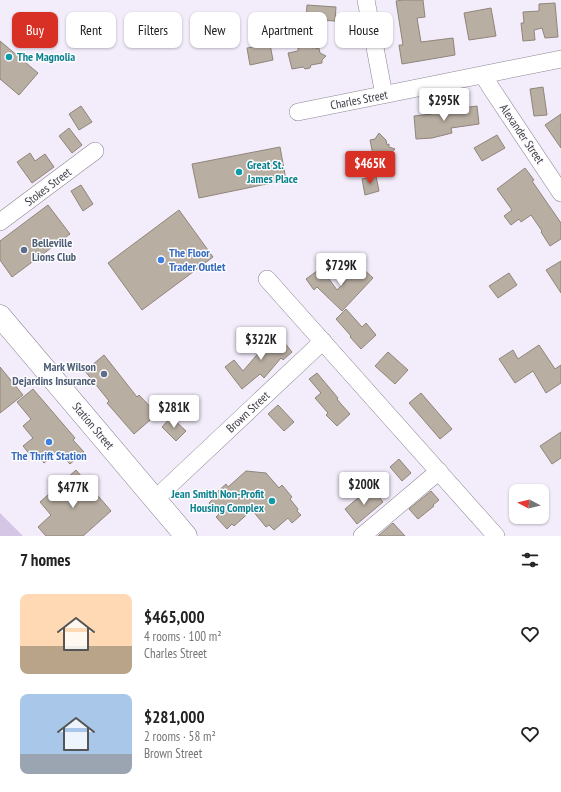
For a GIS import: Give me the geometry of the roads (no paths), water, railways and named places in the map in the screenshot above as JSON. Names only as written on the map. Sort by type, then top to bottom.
[{"type":"main road","name":"Station Street","points":[[0,317],[186,536]]},
{"type":"street","points":[[366,0],[384,95]]},
{"type":"street","name":"Charles Street","points":[[298,112],[561,59]]},
{"type":"street","name":"Alexander Street","points":[[484,75],[491,88],[561,193]]},
{"type":"street","name":"Stokes Street","points":[[0,222],[95,151]]},
{"type":"street","points":[[267,278],[496,536]]},
{"type":"street","name":"Brown Street","points":[[154,500],[323,341]]},
{"type":"street","points":[[362,536],[439,471]]},
{"type":"place","name":"The Magnolia","points":[[9,57]]},
{"type":"place","name":"Great St. James Place","points":[[239,172]]},
{"type":"place","name":"Belleville Lions Club","points":[[24,250]]},
{"type":"place","name":"The Floor Trader Outlet","points":[[161,260]]},
{"type":"place","name":"Mark Wilson Dejardins Insurance","points":[[104,374]]},
{"type":"place","name":"The Thrift Station","points":[[49,442]]},
{"type":"place","name":"Jean Smith Non-Profit Housing Complex","points":[[272,501]]}]
